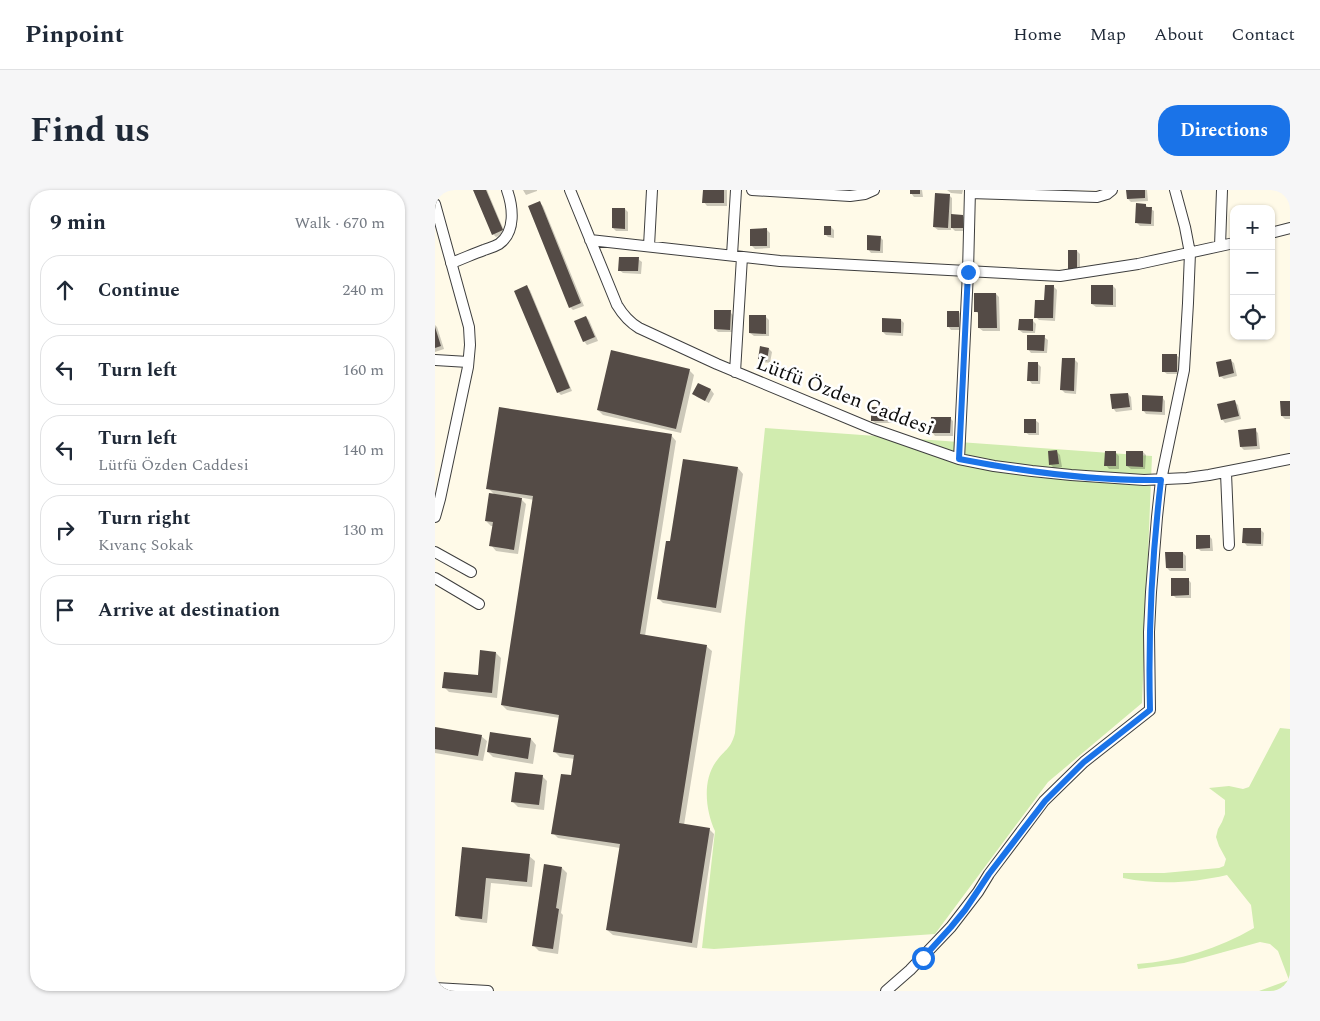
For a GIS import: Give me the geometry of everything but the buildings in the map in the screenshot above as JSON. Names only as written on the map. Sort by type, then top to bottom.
[{"type":"street","points":[[451,263],[498,245],[505,238],[510,228],[512,217],[511,200],[507,190]]},
{"type":"street","name":"Lütfü Özden Caddesi","points":[[570,190],[617,305],[629,322],[735,372],[873,429],[959,459],[994,466],[1125,479],[1161,480],[1187,478],[1226,473],[1290,459]]},
{"type":"street","points":[[649,246],[652,190]]},
{"type":"street","points":[[735,372],[737,190]]},
{"type":"street","points":[[752,190],[850,196],[865,194],[874,190]]},
{"type":"street","points":[[959,459],[970,192],[1097,197],[1107,194],[1112,190]]},
{"type":"street","points":[[886,991],[910,970],[951,927],[1045,801],[1084,762],[1150,710],[1151,592],[1156,526],[1161,480],[1184,370],[1190,253],[1175,190]]},
{"type":"street","points":[[1220,246],[1221,190]]},
{"type":"street","points":[[435,204],[469,327],[470,345],[435,517]]},
{"type":"street","points":[[1275,232],[1290,228]]},
{"type":"street","points":[[590,240],[780,261],[1060,276],[1123,267],[1230,243]]},
{"type":"street","points":[[435,360],[468,362]]},
{"type":"street","points":[[1226,473],[1229,545]]},
{"type":"street","points":[[435,552],[471,572]]},
{"type":"street","points":[[435,578],[479,604]]},
{"type":"street","points":[[435,988],[488,991]]},
{"type":"green space","points":[[765,428],[1152,456],[1142,703],[1048,782],[935,934],[714,949],[702,948],[715,831],[707,804],[707,784],[713,767],[730,745],[735,733]]},
{"type":"green space","points":[[1280,728],[1290,729],[1290,991],[1259,991],[1289,980],[1278,951],[1270,944],[1260,942],[1184,963],[1138,969],[1137,964],[1168,960],[1198,953],[1254,928],[1251,905],[1227,875],[1201,880],[1150,882],[1123,878],[1123,873],[1164,873],[1224,866],[1226,859],[1216,837],[1225,814],[1225,800],[1209,788],[1229,786],[1243,789],[1249,787]]},
{"type":"route","points":[[923,958],[965,910],[989,874],[1045,801],[1084,762],[1150,710],[1149,632],[1153,555],[1161,480],[1125,479],[1032,471],[959,459],[968,272]]}]
